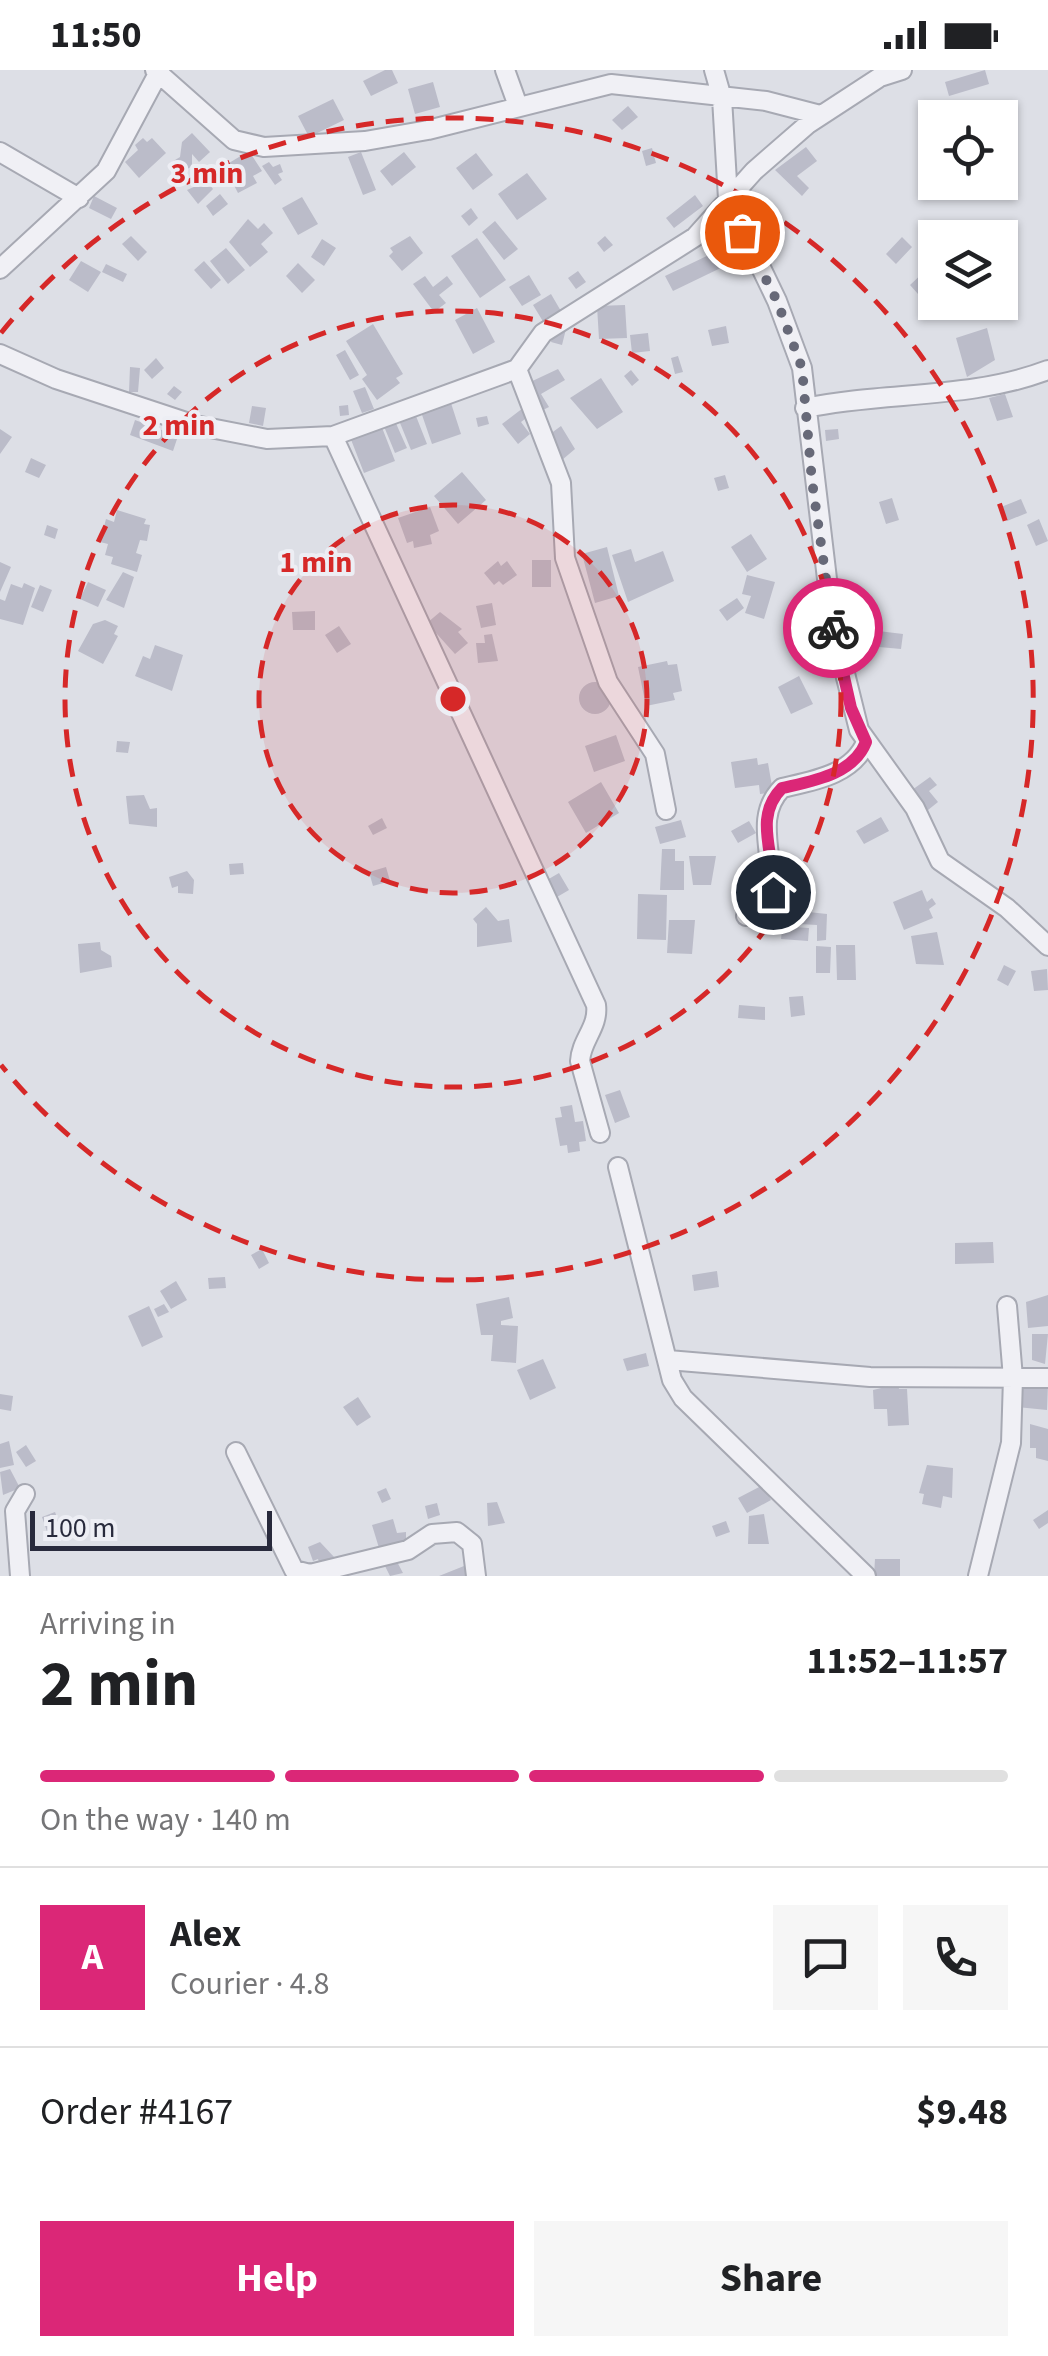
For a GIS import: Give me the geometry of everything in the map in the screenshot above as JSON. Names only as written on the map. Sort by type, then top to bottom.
[{"type":"street","points":[[505,70],[518,106]]},
{"type":"street","points":[[714,70],[722,98],[728,198],[794,340],[832,621],[851,708],[866,742],[915,808],[940,861],[1007,908],[1048,946]]},
{"type":"street","points":[[0,354],[56,379],[195,425],[266,439],[333,436],[517,368],[543,334],[694,237],[728,198],[820,115],[880,77],[902,70]]},
{"type":"street","points":[[0,269],[79,198],[124,143],[158,71],[234,140],[264,147],[364,141],[610,84],[766,101],[820,115]]},
{"type":"street","points":[[0,152],[79,198]]},
{"type":"street","points":[[517,368],[561,483],[565,558],[608,682],[655,754],[666,810]]},
{"type":"street","points":[[805,408],[868,396],[972,390],[1048,370]]},
{"type":"street","points":[[333,436],[596,1005],[597,1017],[581,1050],[580,1061],[600,1134]]},
{"type":"street","points":[[746,916],[767,907],[773,892],[765,823],[776,794],[782,788],[834,773],[858,757],[866,742]]},
{"type":"street","points":[[618,1166],[672,1380],[684,1398],[866,1576]]},
{"type":"street","points":[[978,1576],[1011,1443],[1013,1378],[1007,1306]]},
{"type":"street","points":[[668,1360],[870,1377],[1048,1378]]},
{"type":"street","points":[[236,1452],[279,1543],[301,1575],[408,1550],[432,1534],[457,1532],[472,1544],[476,1576]]},
{"type":"street","points":[[20,1576],[15,1510],[25,1494]]},
{"type":"building","points":[[392,70],[398,83],[371,96],[363,81]]},
{"type":"building","points":[[985,70],[989,84],[949,96],[945,82]]},
{"type":"building","points":[[433,82],[440,107],[415,114],[408,89]]},
{"type":"building","points":[[333,99],[344,120],[309,137],[298,116]]},
{"type":"building","points":[[628,106],[638,117],[622,130],[612,120]]},
{"type":"building","points":[[192,133],[210,152],[199,162],[192,154],[192,166],[177,176],[170,163],[180,157],[182,142]]},
{"type":"building","points":[[143,138],[147,142],[152,138],[166,153],[139,178],[125,162],[138,150],[135,145]]},
{"type":"building","points":[[806,147],[817,161],[797,176],[809,188],[802,196],[775,170]]},
{"type":"building","points":[[652,148],[656,163],[646,166],[642,151]]},
{"type":"building","points":[[249,151],[262,171],[253,176],[257,183],[238,193],[224,166]]},
{"type":"building","points":[[361,152],[376,190],[363,195],[348,157]]},
{"type":"building","points":[[404,152],[416,167],[392,186],[380,171]]},
{"type":"building","points":[[476,153],[493,175],[473,190],[456,168]]},
{"type":"building","points":[[269,162],[273,167],[280,164],[283,172],[278,174],[282,180],[275,185],[262,166]]},
{"type":"building","points":[[527,173],[547,199],[517,220],[498,194]]},
{"type":"building","points":[[207,181],[213,189],[198,204],[187,190]]},
{"type":"building","points":[[220,194],[228,204],[213,216],[206,206]]},
{"type":"building","points":[[695,195],[703,206],[674,228],[666,218]]},
{"type":"building","points":[[94,196],[117,208],[111,219],[89,208]]},
{"type":"building","points":[[302,197],[318,224],[298,235],[282,208]]},
{"type":"building","points":[[471,208],[478,218],[469,226],[461,216]]},
{"type":"building","points":[[248,219],[258,229],[264,223],[273,233],[261,244],[268,252],[250,267],[229,242]]},
{"type":"building","points":[[495,221],[518,249],[504,260],[482,232]]},
{"type":"building","points":[[131,236],[147,252],[138,261],[122,244]]},
{"type":"building","points":[[410,236],[423,253],[402,271],[389,256],[393,252],[390,248]]},
{"type":"building","points":[[605,236],[613,245],[604,252],[597,243]]},
{"type":"building","points":[[715,237],[732,245],[727,256],[731,263],[673,291],[665,276],[711,254],[708,252]]},
{"type":"building","points":[[902,237],[912,247],[896,264],[886,254]]},
{"type":"building","points":[[477,238],[506,280],[480,298],[451,256]]},
{"type":"building","points":[[322,239],[336,248],[324,266],[311,257]]},
{"type":"building","points":[[226,248],[245,270],[228,284],[210,261]]},
{"type":"building","points":[[81,261],[101,272],[88,292],[69,280]]},
{"type":"building","points":[[204,261],[221,280],[211,289],[194,270]]},
{"type":"building","points":[[298,263],[315,280],[302,293],[286,276]]},
{"type":"building","points":[[106,264],[127,274],[123,282],[102,272]]},
{"type":"building","points":[[578,271],[586,282],[576,289],[568,278]]},
{"type":"building","points":[[529,275],[541,295],[522,306],[509,287]]},
{"type":"building","points":[[425,276],[433,287],[447,276],[453,284],[439,295],[446,303],[434,312],[413,284]]},
{"type":"building","points":[[918,278],[918,294],[910,285]]},
{"type":"building","points":[[551,294],[565,318],[547,328],[533,305]]},
{"type":"building","points":[[625,305],[627,338],[599,339],[597,306]]},
{"type":"building","points":[[477,308],[495,342],[473,354],[455,320]]},
{"type":"building","points":[[373,324],[403,374],[396,378],[400,383],[377,400],[362,379],[367,375],[346,341]]},
{"type":"building","points":[[726,326],[729,343],[712,346],[708,330]]},
{"type":"building","points":[[555,327],[566,329],[562,345],[551,342]]},
{"type":"building","points":[[987,328],[995,360],[967,377],[956,338]]},
{"type":"building","points":[[648,333],[650,351],[632,353],[630,335]]},
{"type":"building","points":[[345,350],[359,375],[350,380],[336,355]]},
{"type":"building","points":[[678,356],[683,372],[675,374],[671,358]]},
{"type":"building","points":[[156,358],[164,368],[152,379],[144,370]]},
{"type":"building","points":[[130,367],[140,368],[138,392],[129,392]]},
{"type":"building","points":[[558,369],[565,380],[541,394],[549,407],[541,411],[526,384]]},
{"type":"building","points":[[631,370],[639,380],[632,386],[624,376]]},
{"type":"building","points":[[601,378],[623,412],[597,429],[570,398]]},
{"type":"building","points":[[174,386],[182,392],[175,400],[167,394]]},
{"type":"building","points":[[365,387],[374,409],[362,413],[353,391]]},
{"type":"building","points":[[1005,394],[1013,417],[997,421],[989,398]]},
{"type":"building","points":[[450,400],[461,434],[432,444],[420,409]]},
{"type":"building","points":[[348,405],[349,415],[340,416],[339,406]]},
{"type":"building","points":[[252,406],[266,408],[263,426],[249,423]]},
{"type":"building","points":[[523,408],[529,416],[521,422],[530,434],[518,444],[502,424]]},
{"type":"building","points":[[414,411],[427,444],[411,450],[398,418]]},
{"type":"building","points":[[487,416],[489,424],[478,427],[476,418]]},
{"type":"building","points":[[394,419],[407,448],[395,453],[383,424]]},
{"type":"building","points":[[135,420],[178,436],[173,451],[130,435]]},
{"type":"building","points":[[381,425],[395,461],[364,473],[350,437]]},
{"type":"building","points":[[561,426],[575,449],[562,460],[546,437]]},
{"type":"building","points":[[0,429],[12,437],[0,454]]},
{"type":"building","points":[[838,429],[839,439],[826,441],[825,430]]},
{"type":"building","points":[[31,458],[46,465],[39,478],[25,472]]},
{"type":"building","points":[[462,472],[486,500],[458,524],[434,496]]},
{"type":"building","points":[[725,475],[729,488],[718,491],[714,478]]},
{"type":"building","points":[[892,498],[899,520],[886,524],[879,502]]},
{"type":"building","points":[[1021,499],[1027,513],[1007,521],[1001,507]]},
{"type":"building","points":[[430,507],[439,531],[430,535],[432,544],[414,548],[413,541],[407,543],[398,518]]},
{"type":"building","points":[[117,510],[146,519],[144,524],[150,525],[147,541],[140,540],[136,553],[142,555],[137,572],[111,564],[113,557],[105,555],[108,544],[100,542],[106,519],[114,522]]},
{"type":"building","points":[[1039,519],[1048,541],[1036,546],[1027,525]]},
{"type":"building","points":[[47,525],[58,529],[55,539],[44,535]]},
{"type":"building","points":[[751,534],[767,559],[747,572],[731,547]]},
{"type":"building","points":[[607,547],[619,596],[595,603],[582,554]]},
{"type":"building","points":[[631,549],[635,562],[663,551],[674,581],[628,602],[612,555]]},
{"type":"building","points":[[532,560],[551,560],[551,587],[532,587]]},
{"type":"building","points":[[498,561],[501,566],[507,561],[517,575],[503,585],[499,581],[494,585],[484,573]]},
{"type":"building","points":[[0,562],[11,567],[0,592]]},
{"type":"building","points":[[123,572],[134,577],[124,608],[106,600]]},
{"type":"building","points":[[747,575],[775,582],[764,619],[745,613],[751,596],[742,594]]},
{"type":"building","points":[[88,582],[106,590],[98,607],[80,599]]},
{"type":"building","points":[[24,583],[35,588],[23,625],[0,619],[0,599],[5,601],[11,584],[22,588]]},
{"type":"building","points":[[40,585],[52,590],[43,612],[31,607]]},
{"type":"building","points":[[737,598],[744,608],[727,621],[719,610]]},
{"type":"building","points":[[492,603],[496,625],[481,628],[476,606]]},
{"type":"building","points":[[315,611],[315,630],[293,630],[292,612]]},
{"type":"building","points":[[440,612],[462,629],[458,632],[468,643],[455,654],[427,623]]},
{"type":"building","points":[[105,620],[118,626],[114,634],[118,636],[103,664],[78,651],[93,624]]},
{"type":"building","points":[[339,626],[351,644],[337,653],[325,635]]},
{"type":"building","points":[[870,630],[903,634],[901,649],[868,646]]},
{"type":"building","points":[[492,634],[498,661],[478,663],[476,643],[485,643],[484,635]]},
{"type":"building","points":[[155,645],[183,655],[172,691],[135,676],[143,656],[150,659]]},
{"type":"building","points":[[667,661],[668,665],[677,664],[682,691],[673,693],[675,700],[646,706],[638,667]]},
{"type":"building","points":[[799,676],[813,704],[791,714],[778,687]]},
{"type":"building","points":[[595,682],[606,687],[611,698],[606,709],[595,714],[584,709],[579,698],[584,687]]},
{"type":"building","points":[[616,735],[625,761],[594,772],[585,746]]},
{"type":"building","points":[[117,741],[130,742],[128,753],[116,752]]},
{"type":"building","points":[[757,758],[758,765],[768,763],[773,792],[760,794],[759,785],[735,788],[731,762]]},
{"type":"building","points":[[930,777],[937,785],[929,791],[938,802],[928,810],[912,790]]},
{"type":"building","points":[[601,782],[619,813],[586,833],[568,802]]},
{"type":"building","points":[[144,795],[150,809],[157,808],[157,827],[129,824],[126,796]]},
{"type":"building","points":[[881,817],[889,831],[864,844],[856,831]]},
{"type":"building","points":[[382,818],[387,828],[373,835],[368,826]]},
{"type":"building","points":[[681,820],[686,837],[660,844],[655,827]]},
{"type":"building","points":[[749,821],[756,833],[738,843],[731,831]]},
{"type":"building","points":[[662,849],[675,849],[675,861],[684,861],[684,890],[660,890]]},
{"type":"building","points":[[689,856],[716,856],[711,885],[693,885]]},
{"type":"building","points":[[243,863],[244,874],[230,875],[229,864]]},
{"type":"building","points":[[386,867],[390,881],[373,886],[369,872]]},
{"type":"building","points":[[187,871],[194,880],[193,894],[178,893],[178,886],[172,888],[169,877]]},
{"type":"building","points":[[559,873],[569,890],[557,897],[547,880]]},
{"type":"building","points":[[922,890],[927,902],[932,898],[936,904],[929,909],[933,918],[904,930],[893,902]]},
{"type":"building","points":[[638,894],[667,895],[666,940],[637,939]]},
{"type":"building","points":[[486,907],[498,921],[509,919],[512,942],[477,947],[477,924],[473,919]]},
{"type":"building","points":[[799,911],[827,914],[826,940],[817,941],[817,925],[799,924]]},
{"type":"building","points":[[784,913],[796,916],[793,927],[809,928],[808,941],[781,939]]},
{"type":"building","points":[[757,914],[776,917],[773,933],[754,930]]},
{"type":"building","points":[[669,920],[695,920],[692,954],[667,953]]},
{"type":"building","points":[[937,932],[944,965],[916,964],[911,936]]},
{"type":"building","points":[[100,942],[101,950],[111,956],[112,967],[80,973],[78,944]]},
{"type":"building","points":[[836,945],[855,945],[856,980],[837,980]]},
{"type":"building","points":[[816,946],[831,947],[830,973],[816,973]]},
{"type":"building","points":[[1004,965],[1016,971],[1008,986],[997,980]]},
{"type":"building","points":[[1047,969],[1048,990],[1034,991],[1031,971]]},
{"type":"building","points":[[803,996],[805,1015],[791,1017],[789,997]]},
{"type":"building","points":[[739,1005],[765,1007],[765,1020],[738,1018]]},
{"type":"building","points":[[620,1090],[630,1117],[615,1123],[605,1095]]},
{"type":"building","points":[[572,1105],[575,1122],[583,1121],[586,1141],[579,1142],[580,1151],[568,1153],[567,1145],[560,1146],[555,1118],[562,1117],[560,1107]]},
{"type":"building","points":[[993,1242],[994,1263],[955,1264],[955,1243]]},
{"type":"building","points":[[262,1249],[269,1263],[259,1269],[251,1255]]},
{"type":"building","points":[[717,1271],[719,1287],[694,1291],[692,1275]]},
{"type":"building","points":[[225,1277],[226,1288],[209,1289],[208,1278]]},
{"type":"building","points":[[176,1281],[187,1300],[171,1309],[160,1291]]},
{"type":"building","points":[[1048,1295],[1048,1326],[1028,1328],[1026,1302]]},
{"type":"building","points":[[509,1297],[513,1318],[501,1321],[501,1325],[518,1326],[516,1363],[491,1361],[493,1335],[481,1335],[476,1304]]},
{"type":"building","points":[[164,1304],[169,1312],[158,1317],[154,1309]]},
{"type":"building","points":[[149,1306],[163,1337],[142,1347],[128,1316]]},
{"type":"building","points":[[1032,1334],[1048,1334],[1045,1364],[1032,1360]]},
{"type":"building","points":[[646,1353],[649,1366],[627,1371],[623,1359]]},
{"type":"building","points":[[543,1359],[556,1388],[530,1400],[517,1370]]},
{"type":"building","points":[[1019,1380],[1048,1383],[1047,1410],[1017,1407]]},
{"type":"building","points":[[898,1384],[899,1389],[907,1389],[909,1425],[888,1426],[887,1409],[874,1409],[873,1390]]},
{"type":"building","points":[[0,1394],[13,1396],[11,1411],[0,1409]]},
{"type":"building","points":[[358,1397],[371,1417],[357,1426],[343,1407]]},
{"type":"building","points":[[1030,1424],[1048,1429],[1048,1461],[1036,1458],[1036,1448],[1030,1448]]},
{"type":"building","points":[[9,1441],[14,1465],[0,1468],[0,1444]]},
{"type":"building","points":[[26,1445],[36,1461],[26,1467],[16,1452]]},
{"type":"building","points":[[927,1465],[953,1468],[952,1498],[943,1496],[941,1508],[922,1504],[924,1494],[919,1493]]},
{"type":"building","points":[[10,1469],[20,1488],[3,1495],[0,1472]]},
{"type":"building","points":[[763,1485],[771,1500],[747,1513],[738,1498]]},
{"type":"building","points":[[386,1488],[391,1499],[382,1503],[377,1492]]},
{"type":"building","points":[[497,1502],[505,1523],[488,1526],[487,1503]]},
{"type":"building","points":[[437,1503],[440,1515],[428,1519],[425,1506]]},
{"type":"building","points":[[1048,1510],[1048,1523],[1039,1529],[1033,1520]]},
{"type":"building","points":[[55,1512],[63,1534],[50,1540],[42,1517]]},
{"type":"building","points":[[764,1514],[769,1544],[748,1544],[749,1516]]},
{"type":"building","points":[[393,1519],[397,1533],[406,1532],[406,1546],[379,1548],[372,1525]]},
{"type":"building","points":[[726,1521],[730,1532],[716,1537],[712,1526]]},
{"type":"building","points":[[320,1542],[335,1558],[320,1565],[318,1559],[313,1561],[308,1547]]},
{"type":"building","points":[[395,1558],[403,1573],[390,1576],[384,1564]]},
{"type":"building","points":[[875,1559],[900,1559],[900,1576],[874,1576]]},
{"type":"building","points":[[464,1566],[468,1576],[439,1576]]},
{"type":"way so far","points":[[742,232],[777,301],[802,368],[812,481],[833,628]]},
{"type":"route","points":[[773,892],[765,823],[776,794],[782,788],[834,773],[858,757],[866,742],[851,708],[833,628]]}]
